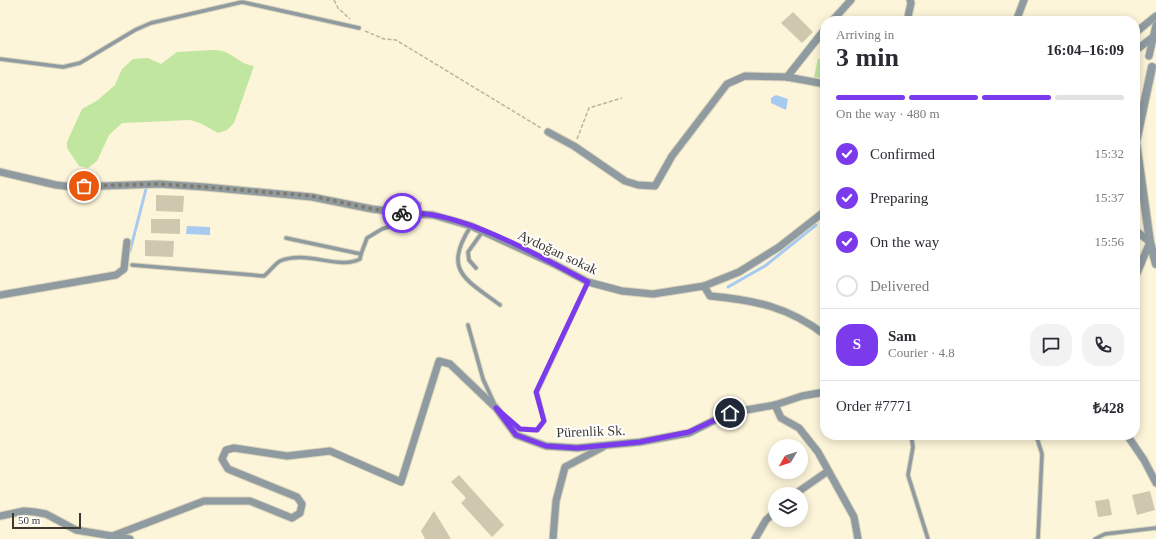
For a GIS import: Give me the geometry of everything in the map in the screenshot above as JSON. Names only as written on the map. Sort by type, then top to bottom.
[{"type":"street","points":[[837,16],[851,0]]},
{"type":"street","points":[[909,16],[911,3],[910,0]]},
{"type":"street","points":[[1018,16],[1024,0]]},
{"type":"street","points":[[1140,30],[1156,16]]},
{"type":"street","points":[[1140,32],[1156,24]]},
{"type":"street","points":[[1149,56],[1156,24]]},
{"type":"street","points":[[787,77],[820,35]]},
{"type":"street","points":[[1140,47],[1154,36]]},
{"type":"street","points":[[1140,49],[1145,50],[1154,64],[1140,119]]},
{"type":"street","points":[[548,132],[574,146],[625,181],[638,185],[655,186],[672,156],[727,84],[745,76],[787,77],[820,83]]},
{"type":"street","points":[[1140,171],[1150,242],[1156,264]]},
{"type":"street","name":"Aydoğan sokak","points":[[0,172],[56,185],[74,187],[159,184],[205,187],[312,196],[372,209],[433,215],[483,231],[588,282],[622,291],[652,294],[704,286],[739,272],[779,248],[820,215]]},
{"type":"street","points":[[1140,234],[1150,242]]},
{"type":"street","points":[[0,295],[116,276],[124,269],[127,242]]},
{"type":"street","points":[[1140,266],[1150,242]]},
{"type":"street","points":[[704,286],[710,296],[736,298],[781,309],[809,323],[820,331]]},
{"type":"street","name":"Pürenlik Sk.","points":[[110,538],[204,501],[250,501],[292,518],[300,513],[302,504],[297,497],[228,469],[222,459],[226,450],[234,448],[287,456],[330,451],[401,482],[440,361],[450,364],[496,408],[516,435],[546,446],[577,448],[640,442],[689,432],[730,413],[775,405],[802,396],[820,393]]},
{"type":"street","points":[[775,405],[781,418],[799,428],[818,452],[854,517],[858,539]]},
{"type":"street","points":[[1130,440],[1144,460],[1156,483]]},
{"type":"street","points":[[553,539],[556,500],[565,467],[606,445]]},
{"type":"street","points":[[805,487],[828,471]]},
{"type":"street","points":[[0,516],[24,511],[35,512],[46,514],[76,530],[110,538],[130,539]]},
{"type":"street","points":[[755,539],[766,520]]},
{"type":"street","points":[[761,539],[766,520]]},
{"type":"lane","points":[[0,59],[63,67],[80,63],[135,30],[151,23],[242,2],[359,28]]},
{"type":"lane","points":[[132,265],[264,276],[280,261],[305,257],[352,263],[360,259],[367,238],[382,229],[408,220],[433,215]]},
{"type":"lane","points":[[471,226],[461,241],[457,264],[461,273],[470,282],[500,305]]},
{"type":"lane","points":[[476,268],[469,260],[468,252],[483,231]]},
{"type":"lane","points":[[286,238],[361,254]]},
{"type":"lane","points":[[468,325],[483,379],[496,408],[520,429],[537,430],[544,421],[536,392],[588,282]]},
{"type":"lane","points":[[912,440],[913,447],[908,475],[928,539]]},
{"type":"lane","points":[[1038,440],[1042,454],[1038,539]]},
{"type":"lane","points":[[1095,539],[1105,534],[1156,528]]},
{"type":"path","points":[[334,0],[338,8],[359,28],[384,39],[396,40],[548,132]]},
{"type":"path","points":[[574,146],[589,108],[622,98]]},
{"type":"green space","points":[[212,50],[225,52],[254,66],[234,123],[227,130],[218,133],[200,123],[190,120],[122,123],[109,135],[97,161],[88,168],[79,166],[67,148],[67,142],[82,109],[98,100],[115,85],[122,69],[133,59],[148,58],[161,64],[177,52]]},
{"type":"green space","points":[[818,59],[820,59],[820,78],[814,77]]},
{"type":"water","points":[[776,95],[788,99],[786,110],[771,103],[771,98]]},
{"type":"water","points":[[187,226],[210,227],[210,235],[186,234]]},
{"type":"building","points":[[793,12],[813,32],[802,43],[781,23]]},
{"type":"building","points":[[156,195],[184,196],[183,212],[156,211]]},
{"type":"building","points":[[396,199],[422,202],[421,210],[395,208]]},
{"type":"building","points":[[151,219],[180,219],[180,234],[151,233]]},
{"type":"building","points":[[145,240],[174,241],[173,257],[145,256]]},
{"type":"building","points":[[459,475],[504,525],[492,537],[461,503],[466,498],[451,482]]},
{"type":"building","points":[[1150,491],[1155,510],[1137,515],[1132,495]]},
{"type":"building","points":[[1109,499],[1112,515],[1098,517],[1095,501]]},
{"type":"building","points":[[434,511],[451,539],[425,539],[421,531]]},
{"type":"waterway","points":[[130,251],[146,189]]},
{"type":"waterway","points":[[728,287],[765,266],[816,225]]},
{"type":"way so far","points":[[84,186],[159,184],[312,196],[372,209],[402,213]]},
{"type":"route","points":[[402,213],[433,215],[471,226],[554,264],[588,282],[536,392],[544,421],[537,430],[520,429],[496,408],[516,435],[546,446],[577,448],[640,442],[689,432],[730,413]]}]
